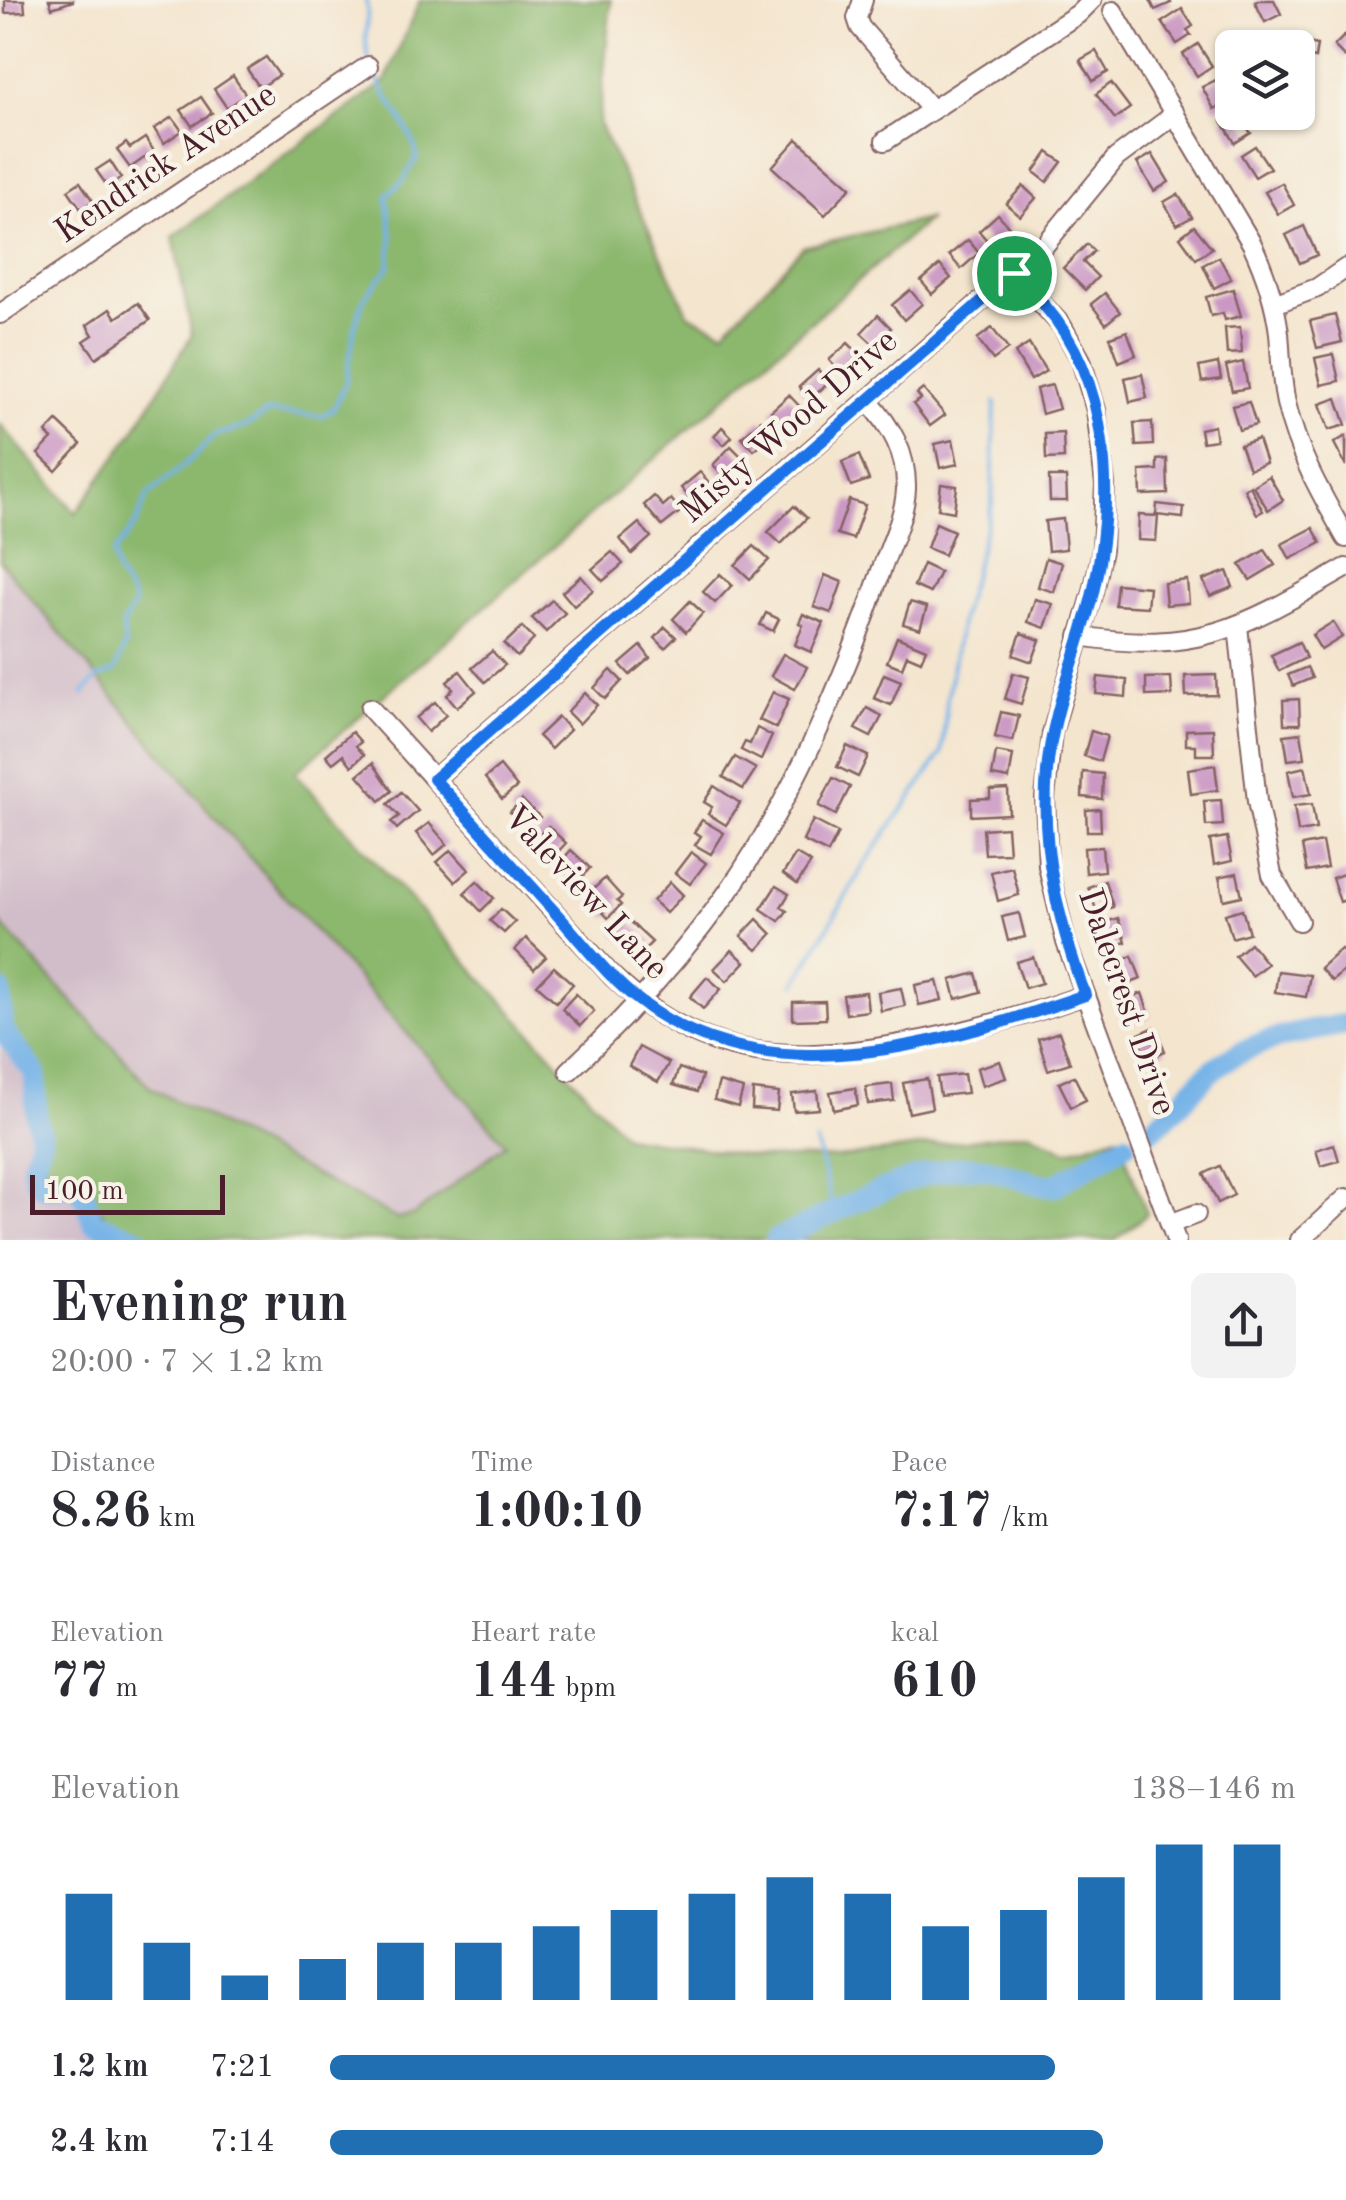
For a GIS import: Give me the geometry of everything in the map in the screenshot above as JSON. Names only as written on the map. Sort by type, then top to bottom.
[{"type":"street","points":[[863,0],[857,18],[860,28],[932,110]]},
{"type":"street","points":[[885,141],[1078,14],[1092,0]]},
{"type":"street","points":[[1114,11],[1252,244],[1274,304],[1285,398],[1293,430],[1304,462],[1346,538]]},
{"type":"street","name":"Kendrick Avenue","points":[[0,314],[368,66]]},
{"type":"street","name":"Misty Wood Drive","points":[[434,779],[1014,273],[1044,246],[1116,158],[1176,114]]},
{"type":"street","points":[[1274,304],[1317,288],[1346,268]]},
{"type":"street","name":"Dalecrest Drive","points":[[1014,273],[1062,326],[1082,360],[1096,410],[1105,484],[1105,521],[1094,592],[1052,733],[1045,830],[1055,903],[1173,1232]]},
{"type":"street","points":[[569,1071],[640,1002],[714,910],[764,834],[828,705],[870,606],[906,485],[899,446],[891,429],[868,401]]},
{"type":"street","points":[[1079,636],[1155,643],[1204,636],[1238,626],[1346,568]]},
{"type":"street","points":[[1238,626],[1251,758],[1268,857],[1272,876],[1299,921]]},
{"type":"street","name":"Valeview Lane","points":[[370,708],[612,976],[640,1002],[680,1026],[729,1046],[804,1056],[841,1054],[962,1034],[1085,995]]},
{"type":"street","points":[[1300,1240],[1346,1198]]},
{"type":"street","points":[[1173,1232],[1196,1214]]},
{"type":"shaded area","points":[[0,561],[225,830],[546,1189],[431,1240],[150,1087],[16,943],[0,923]]},
{"type":"shaded area","points":[[0,1013],[2,1028],[31,1050],[43,1080],[45,1180],[71,1168],[107,1219],[146,1240],[0,1240]]},
{"type":"green space","points":[[420,0],[611,0],[599,124],[689,315],[724,331],[803,247],[929,219],[295,773],[625,1136],[762,1158],[838,1158],[1029,1132],[1067,1151],[1118,1135],[1147,1214],[1115,1240],[146,1240],[107,1219],[71,1169],[45,1180],[43,1080],[31,1050],[2,1028],[0,923],[150,1087],[397,1219],[414,1215],[506,1144],[225,830],[0,561],[0,424],[76,513],[134,431],[192,335],[173,237],[385,82]]},
{"type":"building","points":[[5,0],[24,0],[25,12],[5,13]]},
{"type":"building","points":[[49,0],[73,0],[73,1],[52,8]]},
{"type":"building","points":[[1150,0],[1169,0],[1171,3],[1155,10]]},
{"type":"building","points":[[1274,0],[1281,14],[1265,22],[1255,2]]},
{"type":"building","points":[[1182,9],[1193,26],[1187,30],[1191,35],[1177,44],[1162,22]]},
{"type":"building","points":[[1346,34],[1346,58],[1334,46]]},
{"type":"building","points":[[1198,44],[1212,66],[1197,76],[1183,54]]},
{"type":"building","points":[[1096,51],[1108,72],[1093,81],[1080,60]]},
{"type":"building","points":[[266,57],[279,75],[260,88],[247,69]]},
{"type":"building","points":[[233,76],[246,95],[227,108],[214,89]]},
{"type":"building","points":[[1215,80],[1215,108],[1214,109],[1202,87]]},
{"type":"building","points":[[1111,83],[1130,108],[1115,119],[1096,94]]},
{"type":"building","points":[[201,97],[212,113],[192,126],[181,110]]},
{"type":"building","points":[[172,117],[182,131],[164,143],[154,129]]},
{"type":"building","points":[[1227,130],[1249,130],[1251,133],[1235,143]]},
{"type":"building","points":[[145,138],[154,151],[130,168],[117,150],[126,143],[130,148]]},
{"type":"building","points":[[797,139],[851,187],[825,215],[772,167]]},
{"type":"building","points":[[1255,146],[1270,168],[1255,177],[1241,155]]},
{"type":"building","points":[[1048,152],[1062,162],[1047,182],[1034,172]]},
{"type":"building","points":[[1152,154],[1169,182],[1154,191],[1137,163]]},
{"type":"building","points":[[110,161],[121,178],[108,187],[96,170]]},
{"type":"building","points":[[80,182],[93,201],[81,209],[68,190]]},
{"type":"building","points":[[1282,183],[1294,205],[1278,214],[1265,192]]},
{"type":"building","points":[[1023,186],[1036,198],[1020,216],[1006,204]]},
{"type":"building","points":[[1178,194],[1192,217],[1177,225],[1164,202]]},
{"type":"building","points":[[998,214],[1010,228],[991,245],[979,231]]},
{"type":"building","points":[[1194,226],[1212,248],[1196,259],[1180,237]]},
{"type":"building","points":[[1304,226],[1317,255],[1300,263],[1286,235]]},
{"type":"building","points":[[968,240],[979,253],[961,269],[949,255]]},
{"type":"building","points":[[1087,244],[1094,251],[1083,262],[1098,277],[1085,290],[1063,268]]},
{"type":"building","points":[[1219,257],[1231,279],[1214,288],[1203,265]]},
{"type":"building","points":[[940,265],[951,278],[932,294],[921,281]]},
{"type":"building","points":[[1233,289],[1241,316],[1225,320],[1223,313],[1211,316],[1206,297]]},
{"type":"building","points":[[910,290],[922,304],[904,320],[892,305]]},
{"type":"building","points":[[1105,293],[1120,312],[1106,324],[1091,304]]},
{"type":"building","points":[[138,303],[150,320],[96,358],[84,341],[93,335],[87,325],[110,309],[116,318]]},
{"type":"building","points":[[878,315],[891,328],[874,345],[861,333]]},
{"type":"building","points":[[1335,315],[1342,342],[1317,348],[1310,321]]},
{"type":"building","points":[[1240,327],[1242,353],[1227,354],[1225,328]]},
{"type":"building","points":[[992,328],[1008,349],[993,360],[977,339]]},
{"type":"building","points":[[1127,331],[1136,355],[1119,362],[1110,337]]},
{"type":"building","points":[[848,343],[860,355],[840,373],[829,360]]},
{"type":"building","points":[[1029,344],[1046,371],[1031,380],[1015,353]]},
{"type":"building","points":[[1333,354],[1339,381],[1321,385],[1315,358]]},
{"type":"building","points":[[1243,362],[1248,388],[1232,391],[1226,366]]},
{"type":"building","points":[[1218,363],[1221,379],[1202,382],[1199,367]]},
{"type":"building","points":[[818,370],[830,382],[810,399],[799,387]]},
{"type":"building","points":[[1142,374],[1147,398],[1130,402],[1125,378]]},
{"type":"building","points":[[1052,385],[1059,409],[1042,414],[1036,389]]},
{"type":"building","points":[[923,389],[945,415],[930,426],[913,404],[921,399],[917,394]]},
{"type":"building","points":[[789,395],[802,409],[783,425],[771,411]]},
{"type":"building","points":[[1337,398],[1346,425],[1329,430],[1320,404]]},
{"type":"building","points":[[1249,402],[1256,425],[1239,430],[1232,406]]},
{"type":"building","points":[[761,420],[773,434],[754,450],[742,437]]},
{"type":"building","points":[[57,421],[81,444],[56,471],[38,454],[52,439],[46,433]]},
{"type":"building","points":[[1152,422],[1153,445],[1136,446],[1134,423]]},
{"type":"building","points":[[1214,426],[1216,440],[1202,442],[1200,429]]},
{"type":"building","points":[[722,427],[732,437],[724,445],[714,436]]},
{"type":"building","points":[[1063,433],[1064,458],[1046,459],[1045,434]]},
{"type":"building","points":[[1346,436],[1346,466],[1334,443]]},
{"type":"building","points":[[1258,439],[1266,463],[1249,469],[1240,445]]},
{"type":"building","points":[[953,440],[958,464],[940,468],[935,444]]},
{"type":"building","points":[[731,446],[743,458],[725,476],[713,465]]},
{"type":"building","points":[[859,455],[869,480],[851,486],[842,462]]},
{"type":"building","points":[[1167,459],[1168,494],[1141,495],[1140,471],[1157,470],[1157,460]]},
{"type":"building","points":[[700,472],[713,487],[694,503],[681,488]]},
{"type":"building","points":[[1269,476],[1283,500],[1268,510],[1253,486]]},
{"type":"building","points":[[1049,477],[1066,477],[1067,501],[1050,501]]},
{"type":"building","points":[[941,484],[957,486],[954,512],[938,509]]},
{"type":"building","points":[[1250,486],[1263,511],[1257,514],[1244,489]]},
{"type":"building","points":[[654,496],[663,506],[671,499],[681,511],[662,526],[644,505]]},
{"type":"building","points":[[849,500],[865,505],[853,539],[837,534]]},
{"type":"building","points":[[1157,504],[1184,507],[1183,518],[1156,515]]},
{"type":"building","points":[[794,506],[807,518],[781,544],[768,532]]},
{"type":"building","points":[[1139,515],[1158,516],[1156,541],[1138,540]]},
{"type":"building","points":[[1063,519],[1066,549],[1048,551],[1045,521]]},
{"type":"building","points":[[639,523],[651,537],[632,554],[620,539]]},
{"type":"building","points":[[936,523],[954,531],[944,555],[927,548]]},
{"type":"building","points":[[1313,528],[1321,543],[1290,559],[1282,544]]},
{"type":"building","points":[[754,546],[769,560],[750,579],[735,565]]},
{"type":"building","points":[[1265,550],[1275,565],[1250,580],[1240,565]]},
{"type":"building","points":[[612,552],[623,564],[603,581],[592,569]]},
{"type":"building","points":[[1046,558],[1062,563],[1054,592],[1038,587]]},
{"type":"building","points":[[923,564],[940,572],[930,593],[914,586]]},
{"type":"building","points":[[1227,571],[1233,587],[1210,596],[1203,580]]},
{"type":"building","points":[[720,574],[732,585],[715,603],[703,592]]},
{"type":"building","points":[[825,575],[842,582],[831,613],[814,607]]},
{"type":"building","points":[[581,576],[593,590],[574,606],[562,592]]},
{"type":"building","points":[[1187,580],[1189,603],[1166,605],[1164,583]]},
{"type":"building","points":[[1117,584],[1149,587],[1147,607],[1115,605]]},
{"type":"building","points":[[1035,599],[1053,604],[1045,628],[1028,622]]},
{"type":"building","points":[[552,600],[565,613],[546,632],[532,618]]},
{"type":"building","points":[[690,601],[703,613],[686,632],[673,619]]},
{"type":"building","points":[[910,602],[927,607],[920,629],[903,624]]},
{"type":"building","points":[[766,613],[779,619],[773,631],[760,625]]},
{"type":"building","points":[[803,614],[824,623],[811,652],[795,645]]},
{"type":"building","points":[[1333,622],[1342,637],[1321,650],[1312,635]]},
{"type":"building","points":[[522,627],[534,639],[517,657],[504,644]]},
{"type":"building","points":[[665,627],[676,637],[665,648],[655,638]]},
{"type":"building","points":[[1021,633],[1040,640],[1032,662],[1013,655]]},
{"type":"building","points":[[897,637],[926,649],[921,661],[907,655],[902,668],[887,662]]},
{"type":"building","points":[[1299,642],[1306,658],[1279,671],[1271,655]]},
{"type":"building","points":[[641,646],[650,658],[630,675],[620,664]]},
{"type":"building","points":[[492,651],[505,665],[485,682],[472,668]]},
{"type":"building","points":[[783,654],[807,667],[795,689],[771,676]]},
{"type":"building","points":[[1307,667],[1312,678],[1293,686],[1288,675]]},
{"type":"building","points":[[611,670],[622,681],[605,699],[594,688]]},
{"type":"building","points":[[460,671],[476,691],[457,707],[447,695],[453,689],[447,682]]},
{"type":"building","points":[[1013,673],[1029,677],[1021,704],[1005,699]]},
{"type":"building","points":[[884,674],[901,681],[891,705],[874,698]]},
{"type":"building","points":[[1216,675],[1217,695],[1186,696],[1185,676]]},
{"type":"building","points":[[1098,677],[1127,680],[1126,697],[1096,694]]},
{"type":"building","points":[[1171,677],[1172,695],[1146,696],[1146,678]]},
{"type":"building","points":[[773,692],[789,699],[776,728],[759,720]]},
{"type":"building","points":[[585,693],[597,705],[579,724],[567,712]]},
{"type":"building","points":[[1299,699],[1300,724],[1284,724],[1283,700]]},
{"type":"building","points":[[435,702],[446,715],[428,732],[416,718]]},
{"type":"building","points":[[867,708],[882,716],[871,737],[855,729]]},
{"type":"building","points":[[1001,712],[1019,716],[1013,741],[995,737]]},
{"type":"building","points":[[558,717],[570,730],[551,749],[538,736]]},
{"type":"building","points":[[757,728],[772,736],[761,760],[741,750],[745,742],[750,744]]},
{"type":"building","points":[[1213,729],[1214,755],[1196,755],[1196,745],[1186,745],[1186,730]]},
{"type":"building","points":[[1091,731],[1107,736],[1100,761],[1084,756]]},
{"type":"building","points":[[352,732],[361,742],[356,746],[364,755],[352,766],[343,755],[333,763],[326,755]]},
{"type":"building","points":[[1301,733],[1305,758],[1288,760],[1284,735]]},
{"type":"building","points":[[847,746],[868,756],[858,777],[837,767]]},
{"type":"building","points":[[996,752],[1013,755],[1009,779],[992,776]]},
{"type":"building","points":[[735,757],[756,769],[743,789],[723,777]]},
{"type":"building","points":[[373,763],[392,791],[380,801],[358,775]]},
{"type":"building","points":[[1215,765],[1218,790],[1191,794],[1188,769]]},
{"type":"building","points":[[500,766],[517,787],[502,799],[485,778]]},
{"type":"building","points":[[1305,767],[1311,794],[1293,797],[1288,771]]},
{"type":"building","points":[[1083,772],[1103,774],[1102,799],[1082,797]]},
{"type":"building","points":[[833,778],[850,787],[836,815],[819,806]]},
{"type":"building","points":[[714,786],[740,803],[726,825],[708,814],[712,807],[704,802]]},
{"type":"building","points":[[1008,789],[1009,814],[971,816],[971,799],[990,798],[990,790]]},
{"type":"building","points":[[401,792],[418,811],[397,829],[391,822],[399,816],[388,804]]},
{"type":"building","points":[[522,800],[540,817],[529,829],[510,812]]},
{"type":"building","points":[[1221,800],[1223,825],[1206,826],[1204,801]]},
{"type":"building","points":[[1312,804],[1316,829],[1298,832],[1294,806]]},
{"type":"building","points":[[1100,809],[1101,831],[1087,831],[1086,810]]},
{"type":"building","points":[[702,820],[724,833],[711,854],[695,845],[701,836],[694,832]]},
{"type":"building","points":[[813,820],[838,833],[828,853],[803,841]]},
{"type":"building","points":[[429,823],[447,844],[434,855],[416,833]]},
{"type":"building","points":[[548,826],[566,843],[553,857],[535,839]]},
{"type":"building","points":[[1007,827],[1009,853],[985,854],[983,829]]},
{"type":"building","points":[[1227,837],[1232,861],[1214,865],[1210,840]]},
{"type":"building","points":[[1322,842],[1327,868],[1307,872],[1302,846]]},
{"type":"building","points":[[1102,847],[1104,871],[1086,873],[1084,848]]},
{"type":"building","points":[[451,850],[469,870],[455,882],[437,862]]},
{"type":"building","points":[[571,850],[590,868],[577,882],[558,865]]},
{"type":"building","points":[[691,852],[706,863],[690,884],[675,873]]},
{"type":"building","points":[[796,854],[811,863],[797,884],[783,874]]},
{"type":"building","points":[[1012,867],[1019,895],[998,901],[991,872]]},
{"type":"building","points":[[1237,873],[1242,896],[1224,900],[1219,877]]},
{"type":"building","points":[[1346,873],[1346,900],[1340,902],[1332,878]]},
{"type":"building","points":[[605,878],[622,897],[617,901],[621,905],[608,918],[587,895]]},
{"type":"building","points":[[477,881],[494,898],[481,911],[464,893]]},
{"type":"building","points":[[1105,881],[1113,907],[1097,912],[1088,887]]},
{"type":"building","points":[[670,882],[683,895],[666,913],[653,901]]},
{"type":"building","points":[[776,886],[789,894],[781,907],[787,911],[779,921],[761,909]]},
{"type":"building","points":[[501,909],[515,922],[504,933],[490,921]]},
{"type":"building","points":[[1242,909],[1249,933],[1232,938],[1225,914]]},
{"type":"building","points":[[1019,913],[1025,937],[1008,941],[1002,917]]},
{"type":"building","points":[[1118,918],[1126,942],[1108,948],[1100,924]]},
{"type":"building","points":[[627,919],[652,942],[639,955],[614,932]]},
{"type":"building","points":[[757,919],[772,934],[757,950],[741,936]]},
{"type":"building","points":[[526,938],[546,957],[534,969],[515,950]]},
{"type":"building","points":[[1250,943],[1267,964],[1252,976],[1235,956]]},
{"type":"building","points":[[1341,949],[1346,955],[1346,969],[1332,981],[1320,968]]},
{"type":"building","points":[[732,950],[745,962],[727,981],[714,969]]},
{"type":"building","points":[[1132,956],[1141,979],[1121,987],[1113,964]]},
{"type":"building","points":[[1033,957],[1042,983],[1025,988],[1016,962]]},
{"type":"building","points":[[554,967],[573,984],[556,1002],[537,985]]},
{"type":"building","points":[[1278,971],[1310,975],[1306,997],[1275,992]]},
{"type":"building","points":[[976,973],[981,992],[956,999],[951,980]]},
{"type":"building","points":[[707,977],[721,989],[703,1009],[690,997]]},
{"type":"building","points":[[937,981],[942,1000],[919,1005],[915,985]]},
{"type":"building","points":[[901,988],[905,1006],[881,1011],[878,992]]},
{"type":"building","points":[[866,992],[868,1011],[846,1014],[843,995]]},
{"type":"building","points":[[1142,993],[1150,1016],[1134,1022],[1126,999]]},
{"type":"building","points":[[576,994],[594,1011],[580,1026],[562,1009]]},
{"type":"building","points":[[825,1001],[826,1019],[793,1020],[793,1002]]},
{"type":"building","points":[[1155,1027],[1165,1051],[1147,1059],[1137,1035]]},
{"type":"building","points":[[1059,1032],[1070,1063],[1048,1070],[1038,1039]]},
{"type":"building","points":[[639,1047],[669,1063],[658,1082],[629,1066]]},
{"type":"building","points":[[1000,1061],[1006,1078],[982,1086],[977,1068]]},
{"type":"building","points":[[679,1068],[702,1076],[697,1092],[673,1085]]},
{"type":"building","points":[[964,1074],[967,1093],[940,1096],[937,1077]]},
{"type":"building","points":[[1074,1076],[1086,1100],[1071,1107],[1059,1083]]},
{"type":"building","points":[[927,1079],[932,1108],[909,1113],[903,1083]]},
{"type":"building","points":[[719,1082],[743,1089],[738,1107],[714,1100]]},
{"type":"building","points":[[892,1084],[894,1101],[868,1104],[866,1087]]},
{"type":"building","points":[[855,1088],[858,1105],[834,1110],[830,1092]]},
{"type":"building","points":[[753,1090],[779,1093],[777,1111],[752,1109]]},
{"type":"building","points":[[817,1091],[819,1109],[794,1111],[792,1094]]},
{"type":"building","points":[[1334,1144],[1339,1161],[1321,1166],[1316,1150]]},
{"type":"building","points":[[1220,1166],[1234,1195],[1218,1203],[1204,1174]]},
{"type":"waterway","points":[[366,0],[369,59]]},
{"type":"waterway","points":[[83,694],[97,678],[115,671],[125,646],[123,624],[134,605],[117,573],[113,554],[136,524],[147,496],[215,435],[245,427],[268,412],[322,416],[334,408],[346,382],[364,298],[389,267],[392,238],[387,195],[403,181],[417,158],[410,135],[372,68]]},
{"type":"waterway","points":[[795,984],[864,865],[942,753],[961,619],[992,504],[995,402]]},
{"type":"waterway","points":[[0,991],[3,1031],[35,1073],[41,1138],[33,1166],[36,1181],[43,1187],[72,1184],[83,1192],[93,1222],[140,1240]]},
{"type":"waterway","points":[[1147,1132],[1209,1073],[1240,1053],[1274,1040],[1346,1024]]},
{"type":"waterway","points":[[816,1142],[834,1213]]},
{"type":"waterway","points":[[776,1240],[872,1194],[925,1175],[971,1167],[1054,1186],[1125,1144]]},
{"type":"route","points":[[1014,273],[1062,326],[1082,360],[1096,410],[1105,484],[1105,521],[1094,592],[1061,695],[1052,733],[1045,798],[1048,866],[1055,903],[1085,995],[962,1034],[841,1054],[778,1055],[729,1046],[695,1033],[654,1012],[612,976],[434,779],[1014,273]]}]
